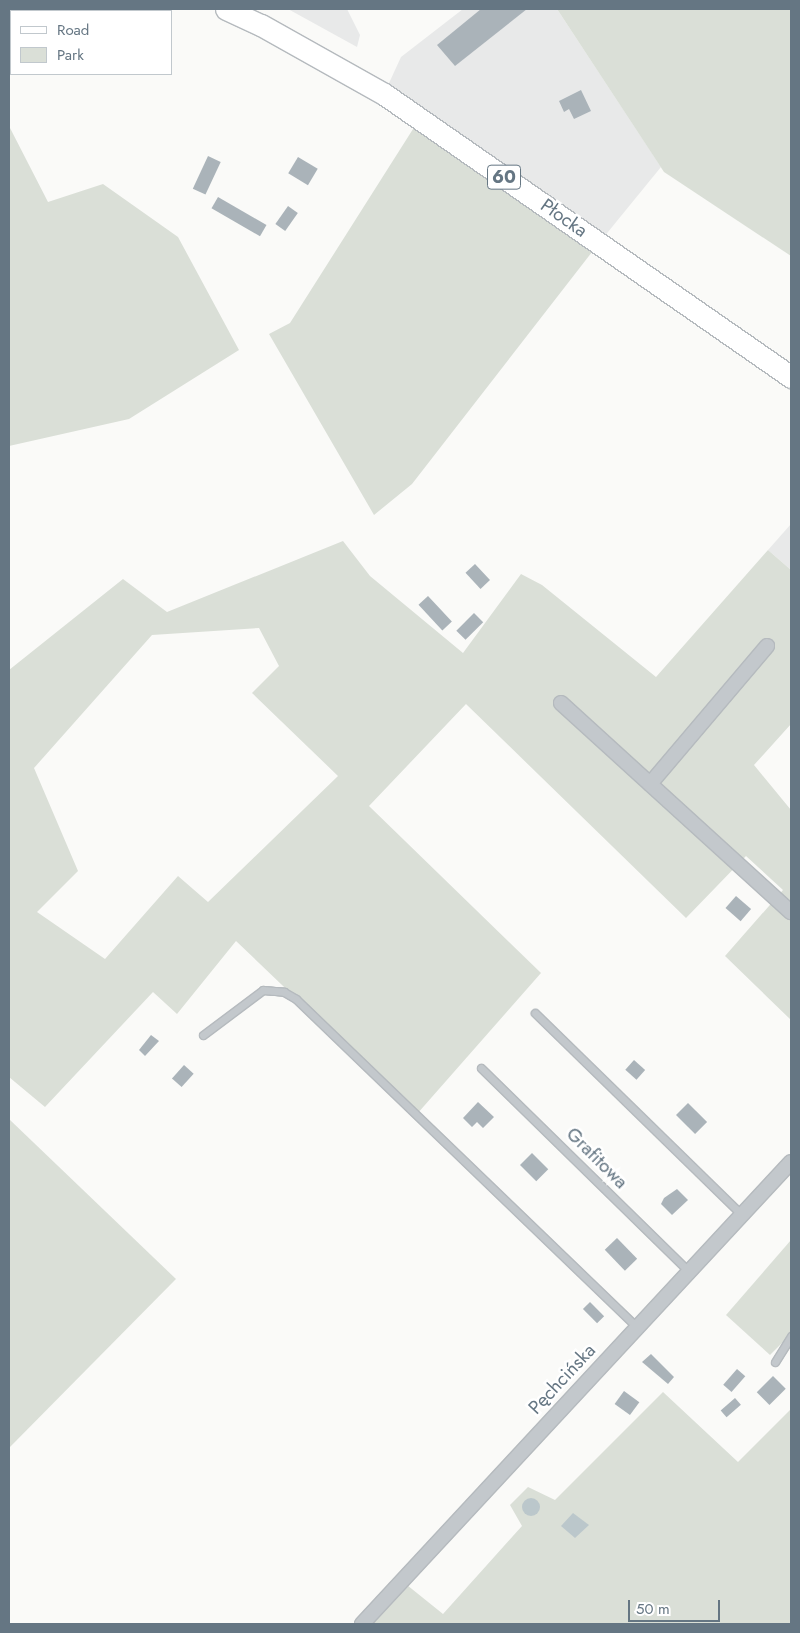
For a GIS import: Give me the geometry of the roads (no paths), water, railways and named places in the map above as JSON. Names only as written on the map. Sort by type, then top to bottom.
[{"type":"main road","name":"Płocka","points":[[226,9],[261,24],[384,94],[791,377]]},
{"type":"street","points":[[650,784],[767,646]]},
{"type":"street","points":[[561,703],[791,911]]},
{"type":"street","name":"Pęchcińska","points":[[362,1624],[791,1162]]},
{"type":"lane","points":[[203,1035],[263,990],[284,992],[296,999],[638,1327]]},
{"type":"lane","points":[[535,1013],[742,1215]]},
{"type":"lane","name":"Grafitowa","points":[[482,1068],[689,1272]]},
{"type":"lane","points":[[776,1362],[791,1336]]}]
